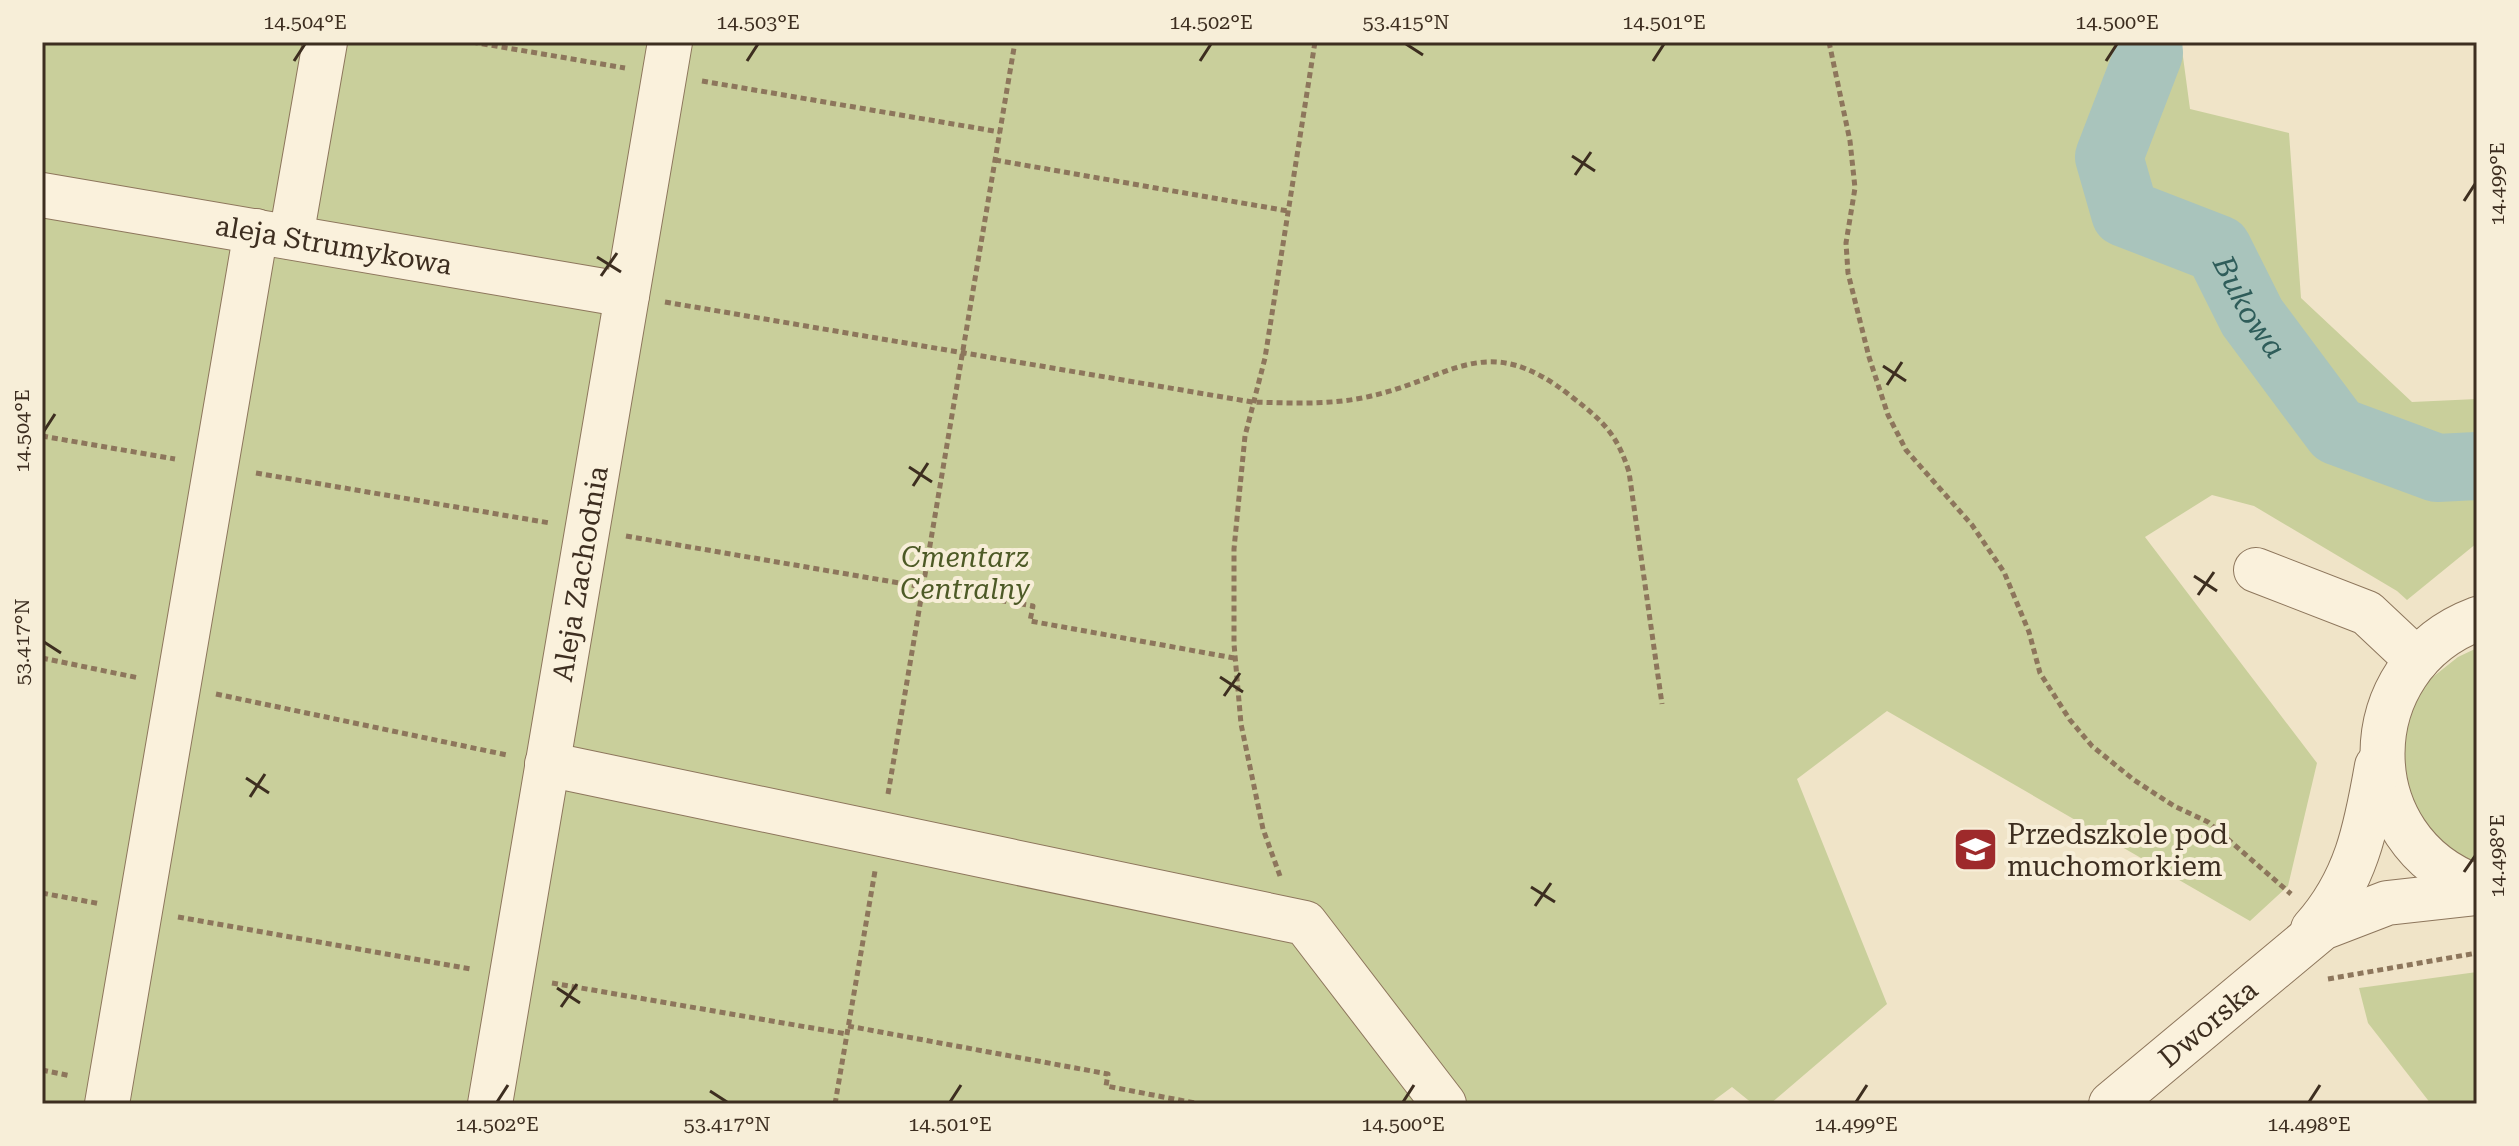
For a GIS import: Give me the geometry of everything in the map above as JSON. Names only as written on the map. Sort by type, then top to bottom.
[{"type":"street","points":[[107,1104],[216,466],[325,42]]},
{"type":"street","name":"Aleja Zachodnia","points":[[490,1104],[667,58]]},
{"type":"street","name":"aleja Strumykowa","points":[[42,195],[627,295]]},
{"type":"street","points":[[2256,570],[2367,613],[2417,660]]},
{"type":"street","name":"Dworska","points":[[2303,940],[2332,906],[2354,869],[2367,826],[2390,706],[2417,660],[2443,637],[2476,619]]},
{"type":"street","points":[[2382,740],[2387,793],[2407,833],[2437,865],[2477,887]]},
{"type":"street","points":[[547,764],[1305,923],[1444,1104]]},
{"type":"street","name":"Dworska","points":[[2111,1104],[2303,940],[2338,918],[2387,903],[2477,893]]},
{"type":"path","points":[[472,42],[667,58],[1000,132]]},
{"type":"path","points":[[835,1104],[1015,42]]},
{"type":"path","points":[[1305,923],[1287,892],[1263,829],[1243,737],[1234,658],[1234,549],[1243,451],[1252,402],[1265,358],[1315,42]]},
{"type":"path","points":[[1829,42],[1850,141],[1855,188],[1846,243],[1848,273],[1869,357],[1888,415],[1906,450],[1972,525],[2004,572],[2029,632],[2040,673],[2085,737],[2134,780],[2174,806],[2208,822],[2294,898]]},
{"type":"path","points":[[995,160],[1288,211]]},
{"type":"path","points":[[627,295],[1252,402],[1337,402],[1393,391],[1446,370],[1496,361],[1520,364],[1554,383],[1611,429],[1623,452],[1629,472],[1662,704]]},
{"type":"path","points":[[42,436],[1033,606],[1030,621],[1234,658]]},
{"type":"path","points":[[42,658],[547,764]]},
{"type":"path","points":[[42,893],[847,1034]]},
{"type":"path","points":[[2316,981],[2477,953]]},
{"type":"path","points":[[848,1026],[1108,1074],[1106,1086],[1200,1104]]},
{"type":"green space","name":"Cmentarz Centralny","points":[[42,42],[2181,42],[2190,109],[2289,133],[2301,298],[2412,402],[2477,399],[2477,543],[2407,600],[2397,591],[2254,506],[2212,495],[2145,537],[2317,763],[2288,886],[2250,921],[1887,711],[1797,779],[1887,1004],[1770,1104],[1753,1104],[1732,1087],[1709,1104],[42,1104]]},
{"type":"green space","points":[[2477,648],[2477,870],[2415,819],[2400,747],[2418,695],[2429,680],[2458,657]]},
{"type":"green space","points":[[2477,972],[2477,1104],[2431,1104],[2368,1023],[2359,988]]},
{"type":"waterway","name":"Bukowa","points":[[2148,42],[2149,53],[2109,157],[2125,213],[2218,249],[2252,317],[2337,431],[2437,468],[2477,466]]},
{"type":"place","name":"Przedszkole pod muchomorkiem","points":[[1976,850]]}]
